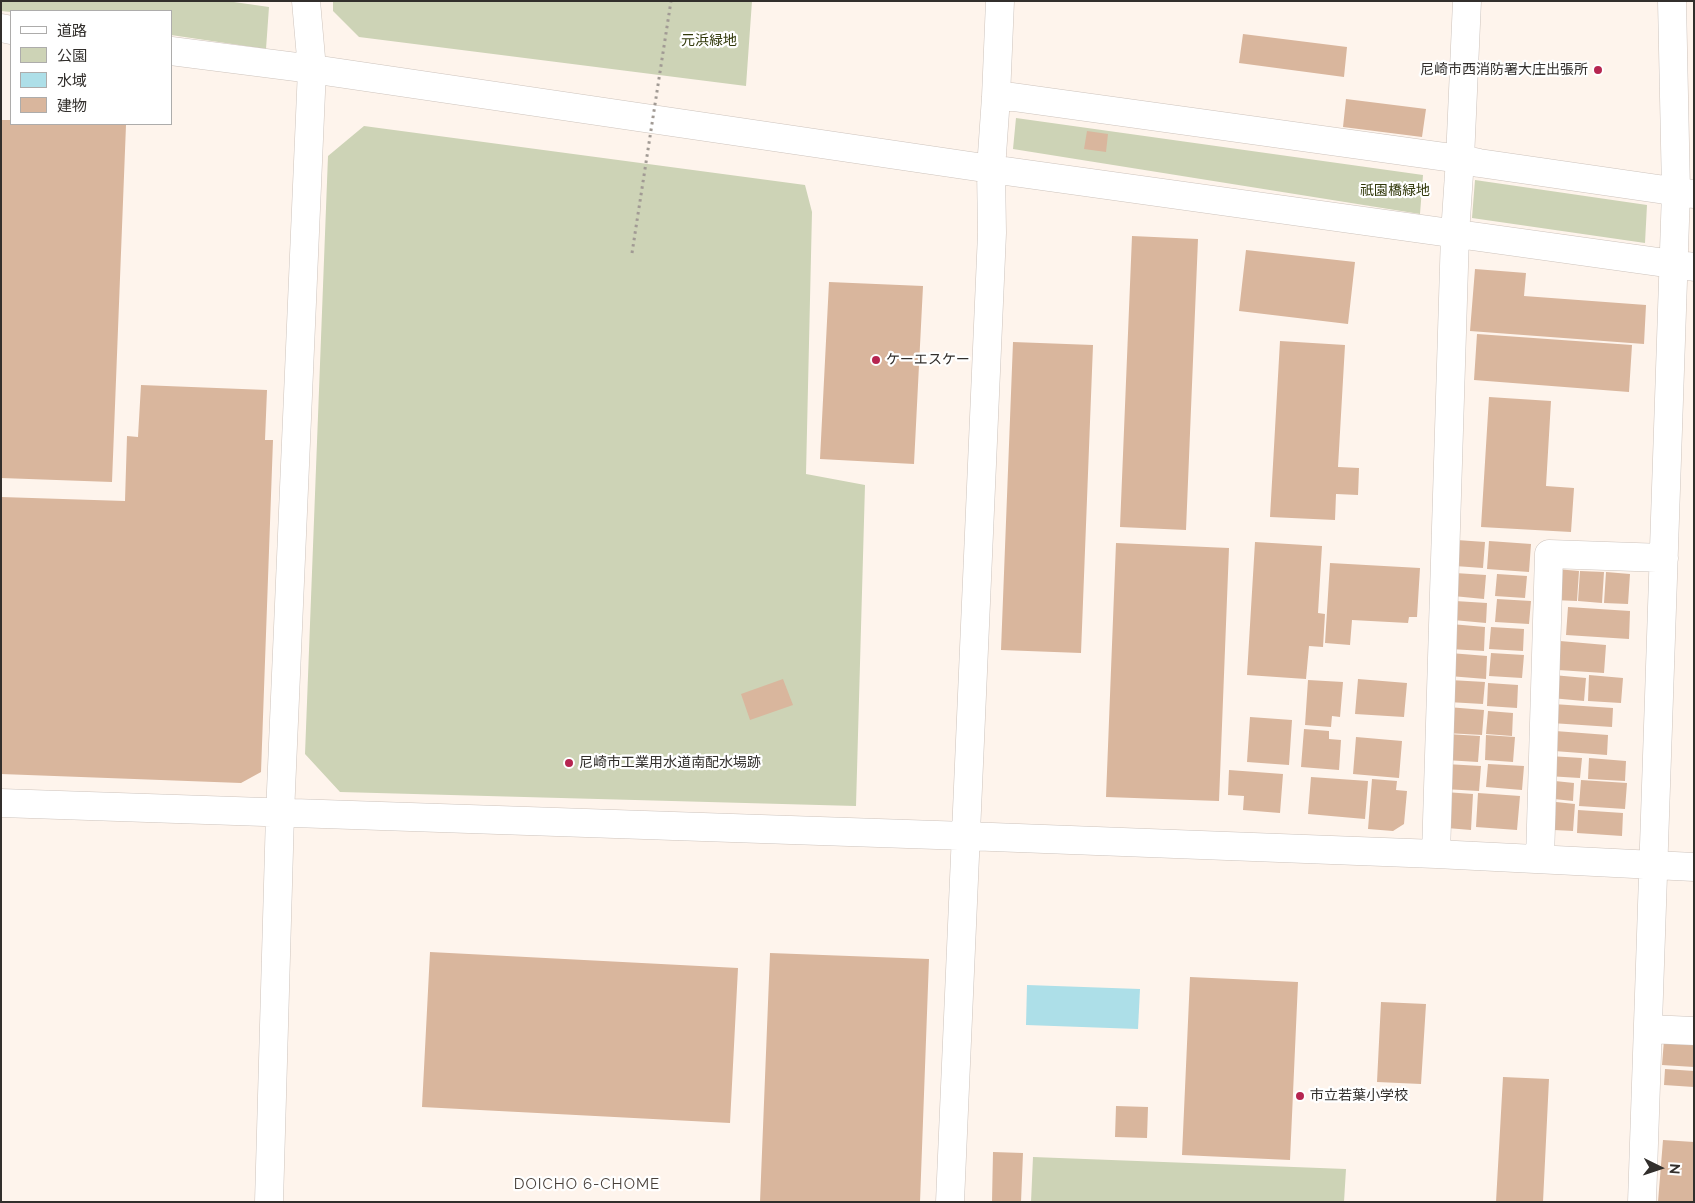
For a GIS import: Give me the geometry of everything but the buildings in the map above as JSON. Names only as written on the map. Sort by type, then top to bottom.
[{"type":"street","points":[[269,1202],[280,814],[312,69],[306,1]]},
{"type":"street","points":[[950,1202],[992,233],[991,169],[1000,1]]},
{"type":"street","points":[[1436,854],[1455,234],[1467,1]]},
{"type":"street","points":[[1642,1202],[1664,558],[1684,266],[1685,193],[1672,1]]},
{"type":"street","points":[[172,51],[312,69],[991,169],[1684,266]]},
{"type":"street","points":[[996,97],[1013,97],[1460,159],[1685,193]]},
{"type":"street","points":[[1540,859],[1550,554],[1664,558]]},
{"type":"street","points":[[1,803],[966,836],[1436,854],[1694,867]]},
{"type":"street","points":[[1648,1029],[1694,1031]]},
{"type":"path","points":[[632,254],[671,1]]},
{"type":"green space","points":[[1,1],[227,1],[269,7],[266,49],[172,35],[172,10],[1,11]]},
{"type":"green space","name":"元浜緑地","points":[[333,1],[752,1],[746,86],[359,37],[333,11]]},
{"type":"green space","name":"祇園橋緑地","points":[[1016,118],[1423,175],[1420,214],[1013,149]]},
{"type":"green space","points":[[364,126],[805,185],[812,212],[806,474],[865,485],[856,806],[340,792],[305,754],[328,156]]},
{"type":"green space","points":[[1475,180],[1647,205],[1645,243],[1472,218]]},
{"type":"green space","points":[[1033,1157],[1346,1169],[1344,1202],[1031,1202]]},
{"type":"water","points":[[1027,985],[1140,989],[1138,1029],[1026,1025]]},
{"type":"place","name":"尼崎市西消防署大庄出張所","points":[[1598,70]]},
{"type":"place","name":"ケーエスケー","points":[[876,360]]},
{"type":"place","name":"尼崎市工業用水道南配水場跡","points":[[569,763]]},
{"type":"place","name":"市立若葉小学校","points":[[1300,1096]]},
{"type":"district","name":"DOICHO 6-CHOME","points":[[587,1184]]}]
